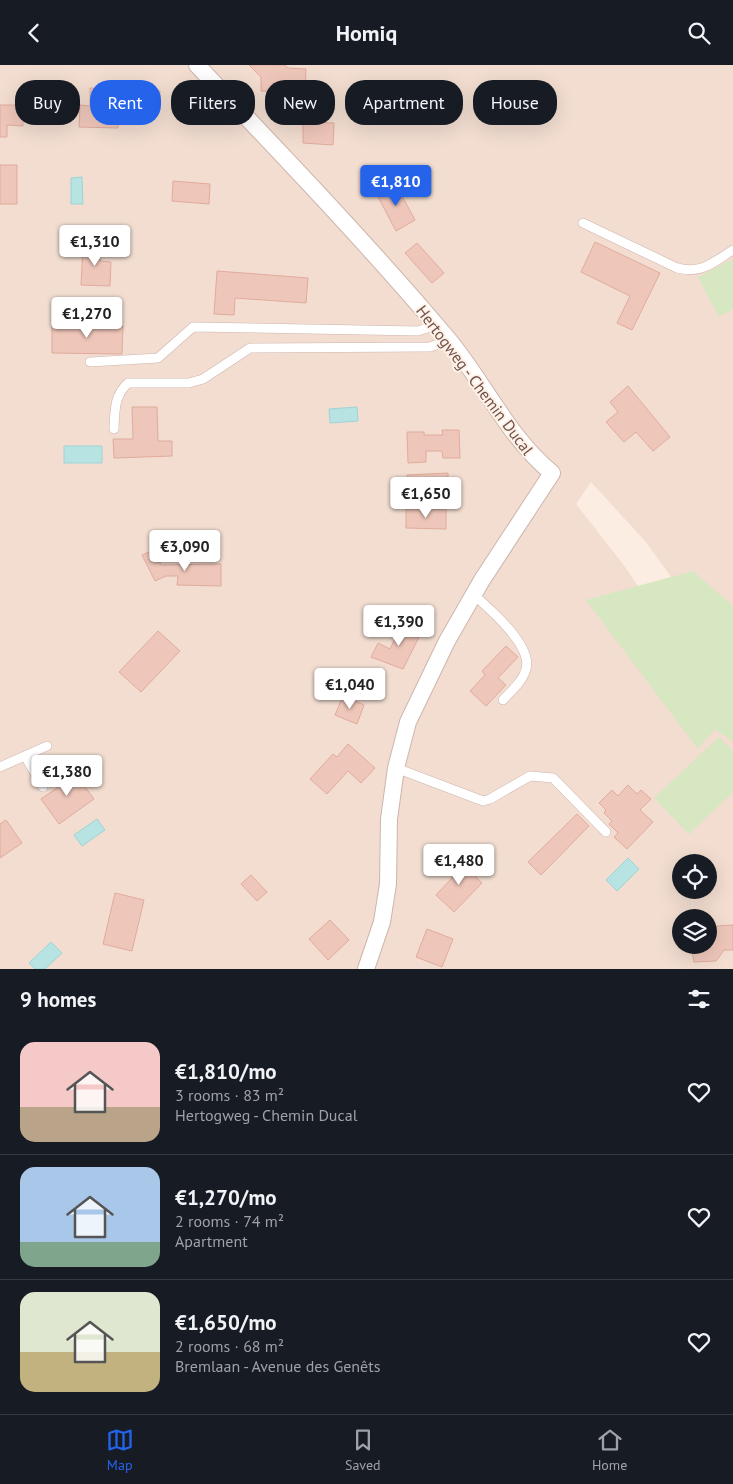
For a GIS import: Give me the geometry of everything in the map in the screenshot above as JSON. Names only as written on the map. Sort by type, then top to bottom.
[{"type":"street","name":"Hertogweg - Chemin Ducal","points":[[197,65],[358,235],[449,340],[532,457],[552,473],[474,595]]},
{"type":"street","points":[[366,969],[382,922],[389,865],[389,819],[396,768],[408,723],[447,641],[474,595]]},
{"type":"lane","points":[[583,223],[676,268],[689,271],[702,269],[733,250]]},
{"type":"lane","points":[[90,362],[158,357],[192,327],[418,331],[436,325]]},
{"type":"lane","points":[[114,429],[115,402],[120,390],[128,383],[189,383],[203,379],[250,348],[430,347],[449,340]]},
{"type":"lane","points":[[474,595],[498,615],[527,654],[527,668],[520,683],[503,700]]},
{"type":"lane","points":[[0,767],[47,746]]},
{"type":"lane","points":[[25,756],[44,787]]},
{"type":"lane","points":[[396,768],[482,801],[490,799],[530,776],[552,778],[606,831]]},
{"type":"shaded area","points":[[0,65],[733,65],[733,672],[667,571],[645,541],[591,482],[576,504],[623,564],[693,667],[733,717],[733,969],[0,969]]},
{"type":"green space","points":[[733,259],[733,309],[719,317],[698,277]]},
{"type":"green space","points":[[693,571],[733,606],[733,742],[715,729],[698,749],[586,600]]},
{"type":"green space","points":[[719,737],[733,751],[733,792],[689,834],[654,798]]},
{"type":"water","points":[[82,177],[83,204],[71,204],[71,178]]},
{"type":"water","points":[[357,407],[358,421],[330,423],[329,409]]},
{"type":"water","points":[[64,446],[102,446],[102,463],[64,463]]},
{"type":"water","points":[[97,819],[105,830],[82,846],[74,835]]},
{"type":"water","points":[[628,858],[639,869],[617,891],[606,880]]},
{"type":"water","points":[[51,942],[62,953],[45,969],[35,969],[29,963]]},
{"type":"building","points":[[249,65],[285,65],[288,68],[306,69],[306,80],[265,80],[265,91],[261,91],[261,77]]},
{"type":"building","points":[[0,105],[15,105],[15,125],[23,126],[7,125],[7,137],[0,137]]},
{"type":"building","points":[[80,105],[90,106],[90,125],[118,125],[118,128],[79,127]]},
{"type":"building","points":[[303,125],[334,125],[333,145],[303,143]]},
{"type":"building","points":[[0,165],[17,165],[17,204],[0,204]]},
{"type":"building","points":[[173,181],[210,184],[209,204],[172,201]]},
{"type":"building","points":[[395,183],[415,220],[396,231],[376,193]]},
{"type":"building","points":[[595,242],[660,273],[632,330],[617,323],[630,296],[581,272]]},
{"type":"building","points":[[417,243],[444,273],[432,283],[405,253]]},
{"type":"building","points":[[83,245],[101,245],[100,261],[111,262],[110,286],[81,285]]},
{"type":"building","points":[[217,271],[308,278],[306,303],[235,298],[234,315],[214,314]]},
{"type":"building","points":[[52,325],[123,326],[122,354],[52,353]]},
{"type":"building","points":[[628,386],[670,437],[653,451],[636,432],[624,442],[606,422],[618,412],[610,402]]},
{"type":"building","points":[[132,407],[157,407],[158,441],[172,441],[172,456],[114,458],[113,439],[133,439]]},
{"type":"building","points":[[442,430],[459,430],[460,458],[443,458],[442,451],[426,451],[426,462],[408,463],[407,432],[424,432],[424,435],[443,435]]},
{"type":"building","points":[[448,473],[448,491],[408,492],[407,475]]},
{"type":"building","points":[[406,509],[446,509],[446,529],[406,528]]},
{"type":"building","points":[[154,550],[161,565],[221,564],[221,586],[177,585],[178,576],[166,576],[155,581],[142,555]]},
{"type":"building","points":[[403,622],[422,631],[403,669],[371,657],[378,643],[390,649]]},
{"type":"building","points":[[158,631],[180,651],[141,692],[119,672]]},
{"type":"building","points":[[506,646],[518,657],[498,678],[506,685],[486,706],[470,691],[485,675],[482,671]]},
{"type":"building","points":[[343,696],[364,705],[357,724],[335,715]]},
{"type":"building","points":[[348,744],[375,768],[361,783],[348,771],[327,794],[310,779],[333,754],[337,757]]},
{"type":"building","points":[[71,768],[94,799],[59,824],[41,799],[60,786],[55,780]]},
{"type":"building","points":[[628,785],[637,794],[641,790],[651,799],[640,810],[653,822],[627,849],[614,837],[618,833],[609,824],[612,821],[604,813],[606,810],[599,803],[612,790],[618,796]]},
{"type":"building","points":[[577,814],[589,826],[541,875],[528,862]]},
{"type":"building","points":[[6,820],[22,843],[0,858],[0,824]]},
{"type":"building","points":[[457,859],[482,883],[454,912],[436,895],[454,876],[447,869]]},
{"type":"building","points":[[251,875],[267,892],[257,901],[241,884]]},
{"type":"building","points":[[115,893],[144,900],[132,951],[103,944]]},
{"type":"building","points":[[330,920],[349,940],[328,960],[309,939]]},
{"type":"building","points":[[733,925],[733,950],[724,950],[716,961],[694,962],[693,954],[717,954],[717,926]]},
{"type":"building","points":[[427,929],[453,939],[442,967],[416,957]]}]
